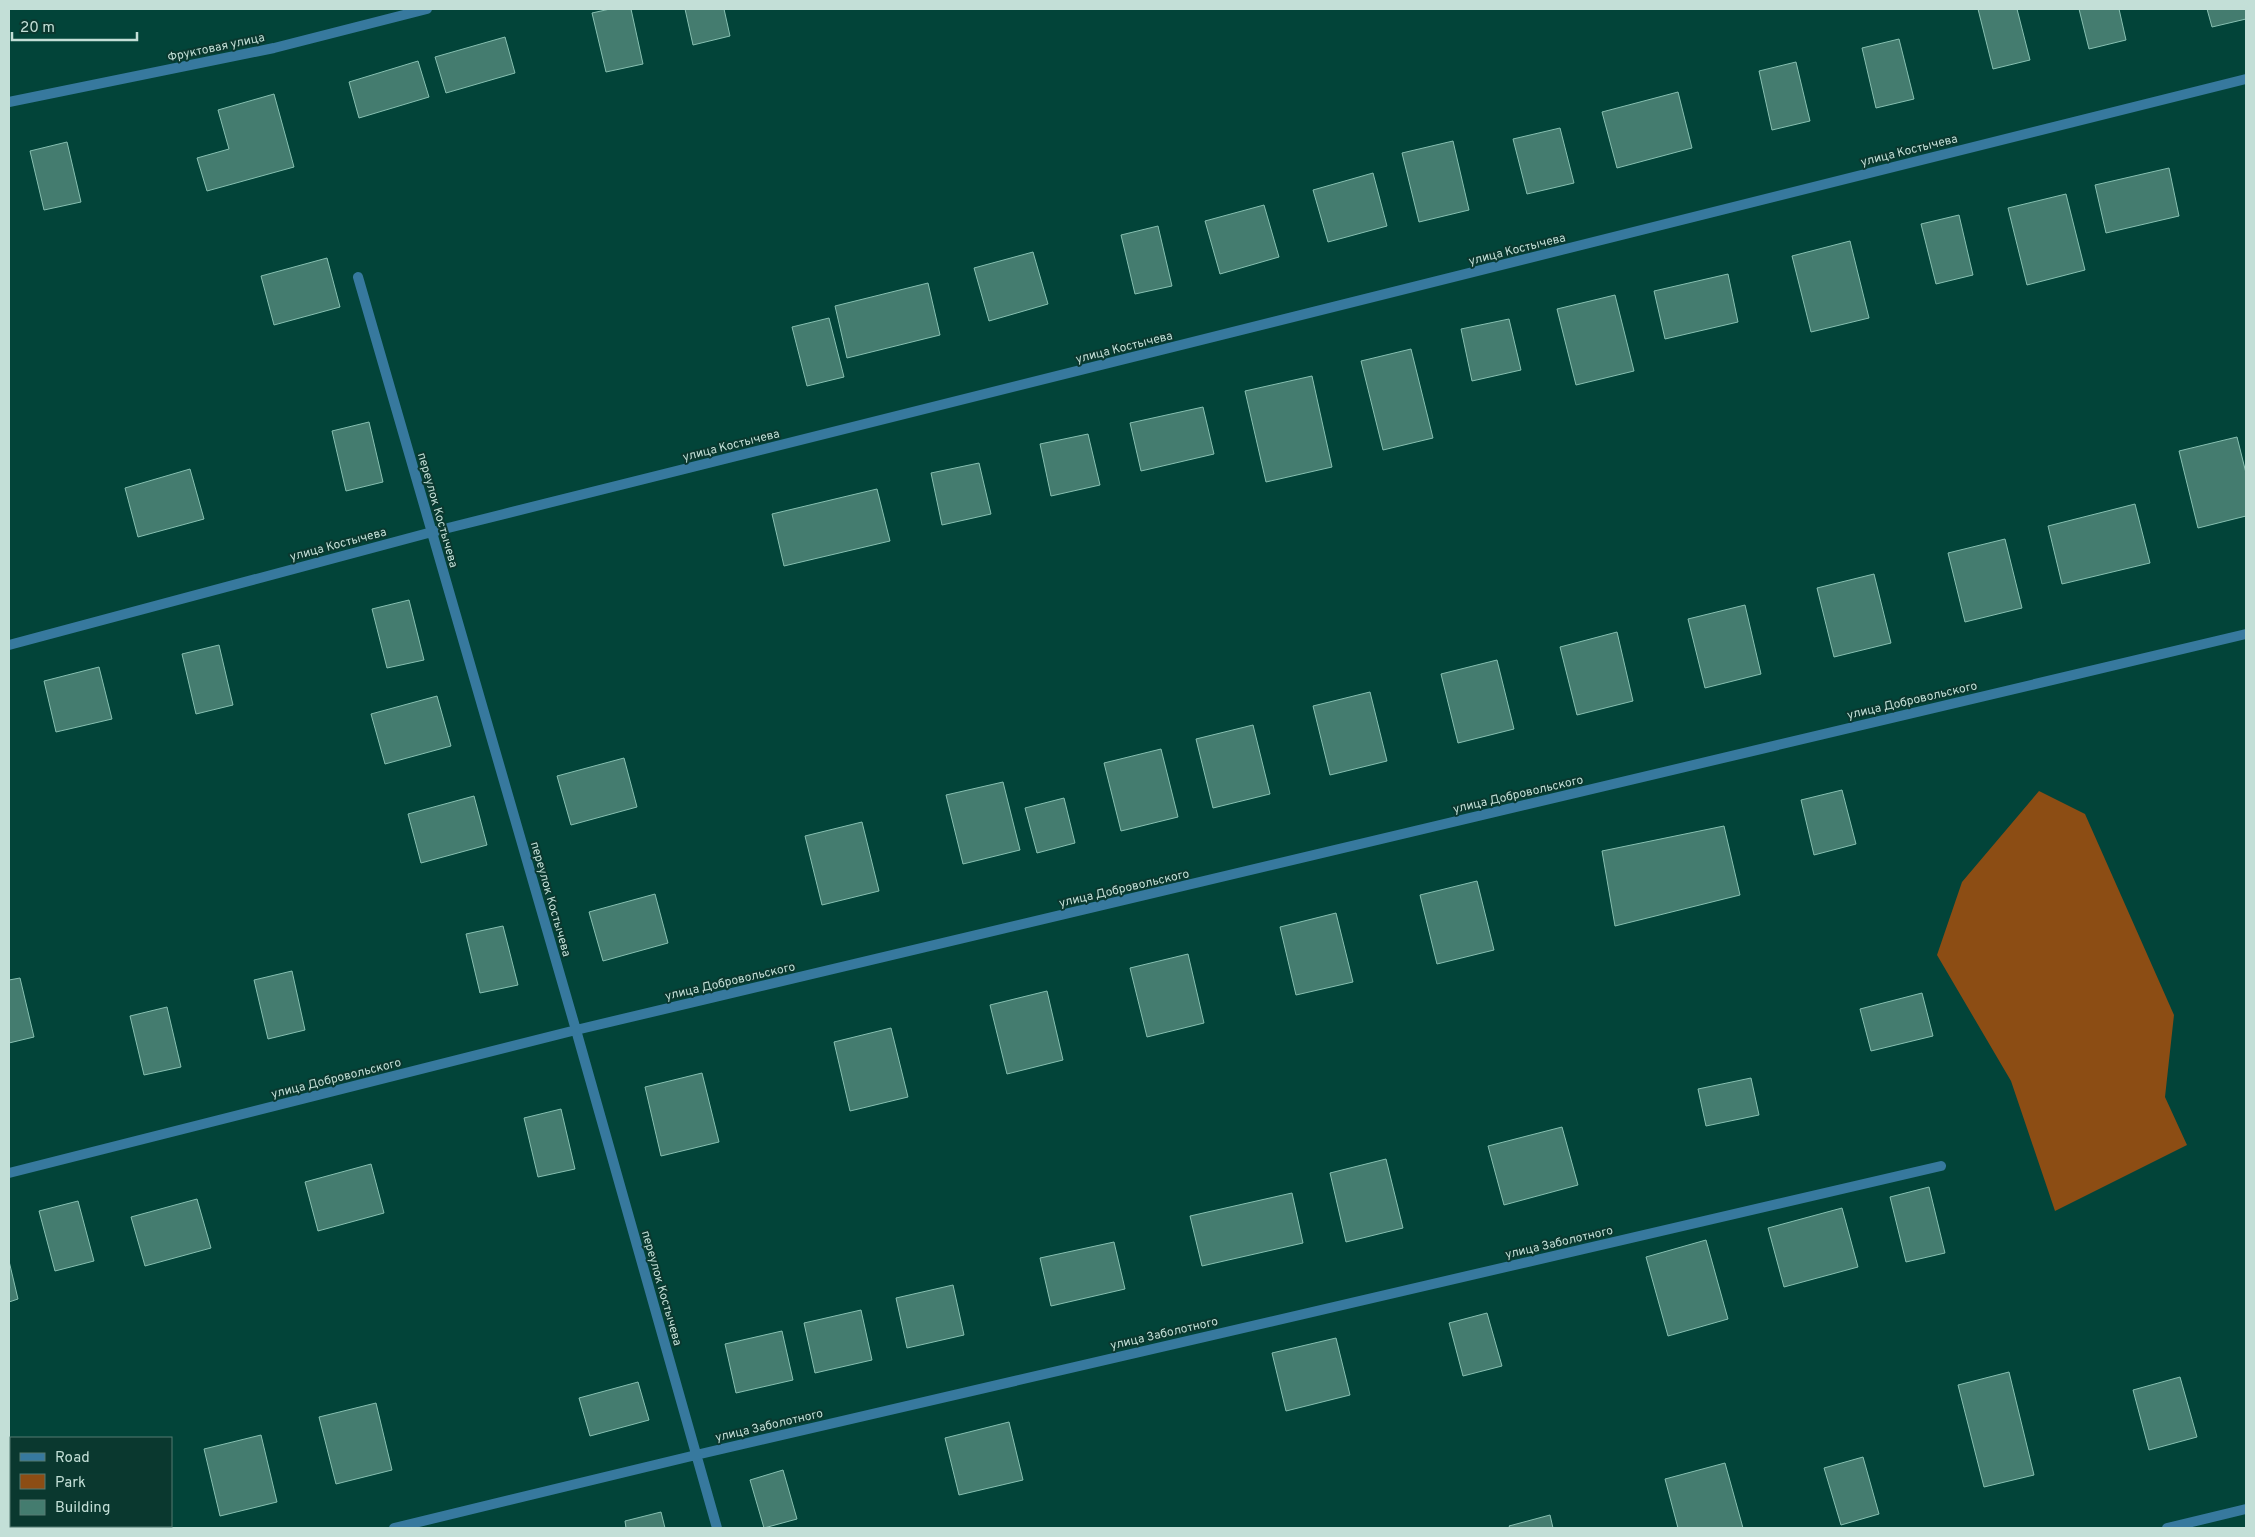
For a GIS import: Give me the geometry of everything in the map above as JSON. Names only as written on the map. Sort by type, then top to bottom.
[{"type":"street","name":"Фруктовая улица","points":[[9,102],[274,48],[427,9]]},
{"type":"street","name":"улица Костычева","points":[[9,645],[432,532],[2246,79]]},
{"type":"street","name":"переулок Костычева","points":[[358,277],[576,1030],[717,1528]]},
{"type":"street","name":"улица Добровольского","points":[[9,1173],[576,1030],[2246,634]]},
{"type":"street","name":"улица Заболотного","points":[[394,1528],[696,1454],[1941,1166]]},
{"type":"street","points":[[2167,1528],[2246,1509]]},
{"type":"green space","points":[[2039,791],[2085,814],[2174,1015],[2165,1097],[2187,1145],[2055,1211],[2011,1081],[1937,955],[1962,882]]},
{"type":"building","points":[[610,9],[631,9],[643,64],[606,72],[592,13]]},
{"type":"building","points":[[685,9],[724,9],[730,36],[693,45]]},
{"type":"building","points":[[1978,9],[2017,9],[2030,60],[1993,69]]},
{"type":"building","points":[[2079,9],[2119,9],[2126,40],[2089,49]]},
{"type":"building","points":[[2207,9],[2246,9],[2246,19],[2212,27]]},
{"type":"building","points":[[505,37],[515,73],[446,93],[435,57]]},
{"type":"building","points":[[1899,39],[1914,99],[1876,108],[1862,48]]},
{"type":"building","points":[[418,61],[429,97],[359,118],[349,82]]},
{"type":"building","points":[[1796,62],[1810,121],[1772,130],[1759,71]]},
{"type":"building","points":[[1678,92],[1692,148],[1617,168],[1602,112]]},
{"type":"building","points":[[274,94],[294,167],[207,191],[197,158],[229,149],[218,110]]},
{"type":"building","points":[[1560,128],[1574,183],[1527,194],[1513,139]]},
{"type":"building","points":[[1453,141],[1469,210],[1419,222],[1402,153]]},
{"type":"building","points":[[67,142],[81,202],[44,210],[30,151]]},
{"type":"building","points":[[2169,168],[2179,216],[2106,233],[2095,185]]},
{"type":"building","points":[[1373,173],[1387,226],[1328,242],[1313,190]]},
{"type":"building","points":[[2066,194],[2085,270],[2027,285],[2008,208]]},
{"type":"building","points":[[1264,205],[1279,257],[1220,274],[1205,221]]},
{"type":"building","points":[[1959,215],[1973,275],[1936,284],[1921,224]]},
{"type":"building","points":[[1158,226],[1172,286],[1135,294],[1121,235]]},
{"type":"building","points":[[1850,241],[1869,318],[1811,332],[1792,256]]},
{"type":"building","points":[[1033,252],[1048,304],[989,321],[974,268]]},
{"type":"building","points":[[327,258],[340,307],[274,325],[261,276]]},
{"type":"building","points":[[1728,274],[1738,322],[1665,339],[1654,291]]},
{"type":"building","points":[[928,283],[940,335],[847,358],[835,306]]},
{"type":"building","points":[[1615,295],[1634,371],[1576,385],[1557,309]]},
{"type":"building","points":[[829,318],[844,377],[807,386],[792,327]]},
{"type":"building","points":[[1509,319],[1521,370],[1472,381],[1461,329]]},
{"type":"building","points":[[1411,349],[1433,438],[1383,450],[1361,361]]},
{"type":"building","points":[[1312,376],[1332,467],[1266,482],[1245,391]]},
{"type":"building","points":[[1203,407],[1214,454],[1141,471],[1130,423]]},
{"type":"building","points":[[369,422],[383,482],[346,491],[332,431]]},
{"type":"building","points":[[1088,434],[1100,485],[1051,496],[1040,444]]},
{"type":"building","points":[[2237,437],[2246,473],[2246,516],[2198,528],[2179,451]]},
{"type":"building","points":[[979,463],[991,514],[942,525],[931,473]]},
{"type":"building","points":[[190,469],[204,519],[138,537],[125,488]]},
{"type":"building","points":[[877,489],[890,541],[784,566],[772,514]]},
{"type":"building","points":[[2135,504],[2150,563],[2062,584],[2048,526]]},
{"type":"building","points":[[2005,539],[2022,608],[1965,622],[1948,553]]},
{"type":"building","points":[[1874,574],[1891,643],[1834,657],[1817,588]]},
{"type":"building","points":[[409,600],[424,660],[387,668],[372,609]]},
{"type":"building","points":[[1745,605],[1761,674],[1705,688],[1688,619]]},
{"type":"building","points":[[1617,632],[1633,701],[1577,715],[1560,647]]},
{"type":"building","points":[[219,645],[233,705],[196,714],[182,654]]},
{"type":"building","points":[[1497,660],[1514,729],[1458,743],[1441,674]]},
{"type":"building","points":[[99,667],[112,719],[56,732],[44,681]]},
{"type":"building","points":[[1370,692],[1387,761],[1330,775],[1313,706]]},
{"type":"building","points":[[437,696],[451,746],[385,764],[371,714]]},
{"type":"building","points":[[1253,725],[1270,794],[1213,808],[1196,739]]},
{"type":"building","points":[[1161,749],[1178,817],[1121,831],[1104,763]]},
{"type":"building","points":[[624,758],[637,807],[571,825],[557,776]]},
{"type":"building","points":[[1003,782],[1020,850],[963,864],[946,795]]},
{"type":"building","points":[[1842,790],[1856,844],[1814,855],[1801,800]]},
{"type":"building","points":[[474,796],[487,845],[421,863],[408,814]]},
{"type":"building","points":[[1064,798],[1075,843],[1037,853],[1025,808]]},
{"type":"building","points":[[862,822],[879,891],[822,905],[805,836]]},
{"type":"building","points":[[1724,826],[1740,895],[1615,926],[1602,851]]},
{"type":"building","points":[[1477,881],[1494,950],[1437,964],[1420,895]]},
{"type":"building","points":[[655,894],[668,943],[603,961],[589,912]]},
{"type":"building","points":[[1336,913],[1353,982],[1296,995],[1280,927]]},
{"type":"building","points":[[503,926],[518,985],[480,993],[466,934]]},
{"type":"building","points":[[1188,954],[1204,1023],[1147,1037],[1130,968]]},
{"type":"building","points":[[292,971],[305,1030],[268,1039],[254,980]]},
{"type":"building","points":[[20,978],[34,1037],[9,1043],[9,980]]},
{"type":"building","points":[[1047,991],[1063,1060],[1007,1074],[990,1005]]},
{"type":"building","points":[[1922,993],[1933,1036],[1871,1051],[1860,1009]]},
{"type":"building","points":[[167,1007],[181,1067],[144,1075],[130,1016]]},
{"type":"building","points":[[891,1028],[908,1097],[850,1111],[834,1042]]},
{"type":"building","points":[[702,1073],[719,1142],[661,1156],[645,1087]]},
{"type":"building","points":[[1751,1078],[1759,1115],[1706,1126],[1698,1089]]},
{"type":"building","points":[[561,1109],[575,1169],[538,1177],[524,1118]]},
{"type":"building","points":[[1562,1127],[1578,1185],[1504,1205],[1488,1146]]},
{"type":"building","points":[[1386,1159],[1403,1228],[1346,1242],[1330,1173]]},
{"type":"building","points":[[371,1164],[384,1213],[318,1231],[305,1182]]},
{"type":"building","points":[[1929,1187],[1945,1253],[1906,1262],[1890,1197]]},
{"type":"building","points":[[1292,1193],[1303,1243],[1202,1266],[1190,1216]]},
{"type":"building","points":[[197,1199],[211,1248],[145,1266],[131,1217]]},
{"type":"building","points":[[78,1201],[94,1261],[55,1271],[39,1211]]},
{"type":"building","points":[[1842,1208],[1858,1267],[1784,1287],[1768,1228]]},
{"type":"building","points":[[1706,1240],[1728,1319],[1668,1336],[1646,1257]]},
{"type":"building","points":[[1114,1242],[1125,1289],[1051,1306],[1040,1258]]},
{"type":"building","points":[[9,1261],[18,1299],[9,1302]]},
{"type":"building","points":[[953,1285],[964,1335],[907,1348],[896,1298]]},
{"type":"building","points":[[861,1310],[872,1360],[815,1373],[804,1323]]},
{"type":"building","points":[[1487,1313],[1502,1366],[1463,1376],[1449,1323]]},
{"type":"building","points":[[782,1331],[793,1380],[736,1393],[725,1344]]},
{"type":"building","points":[[1336,1338],[1350,1395],[1286,1411],[1272,1353]]},
{"type":"building","points":[[2009,1372],[2034,1475],[1984,1487],[1958,1385]]},
{"type":"building","points":[[2180,1377],[2197,1437],[2149,1450],[2133,1390]]},
{"type":"building","points":[[638,1382],[649,1420],[590,1436],[579,1398]]},
{"type":"building","points":[[376,1403],[392,1470],[336,1484],[319,1417]]},
{"type":"building","points":[[1009,1422],[1023,1480],[959,1495],[945,1438]]},
{"type":"building","points":[[261,1435],[277,1502],[220,1516],[204,1449]]},
{"type":"building","points":[[1863,1457],[1879,1514],[1841,1525],[1824,1468]]},
{"type":"building","points":[[1725,1463],[1743,1528],[1678,1528],[1665,1479]]},
{"type":"building","points":[[783,1470],[797,1519],[764,1528],[750,1480]]},
{"type":"building","points":[[661,1512],[665,1528],[626,1528],[625,1521]]},
{"type":"building","points":[[1550,1515],[1553,1528],[1510,1528],[1509,1526]]},
{"type":"building","points":[[20,1527],[80,1527],[80,1528]]}]
